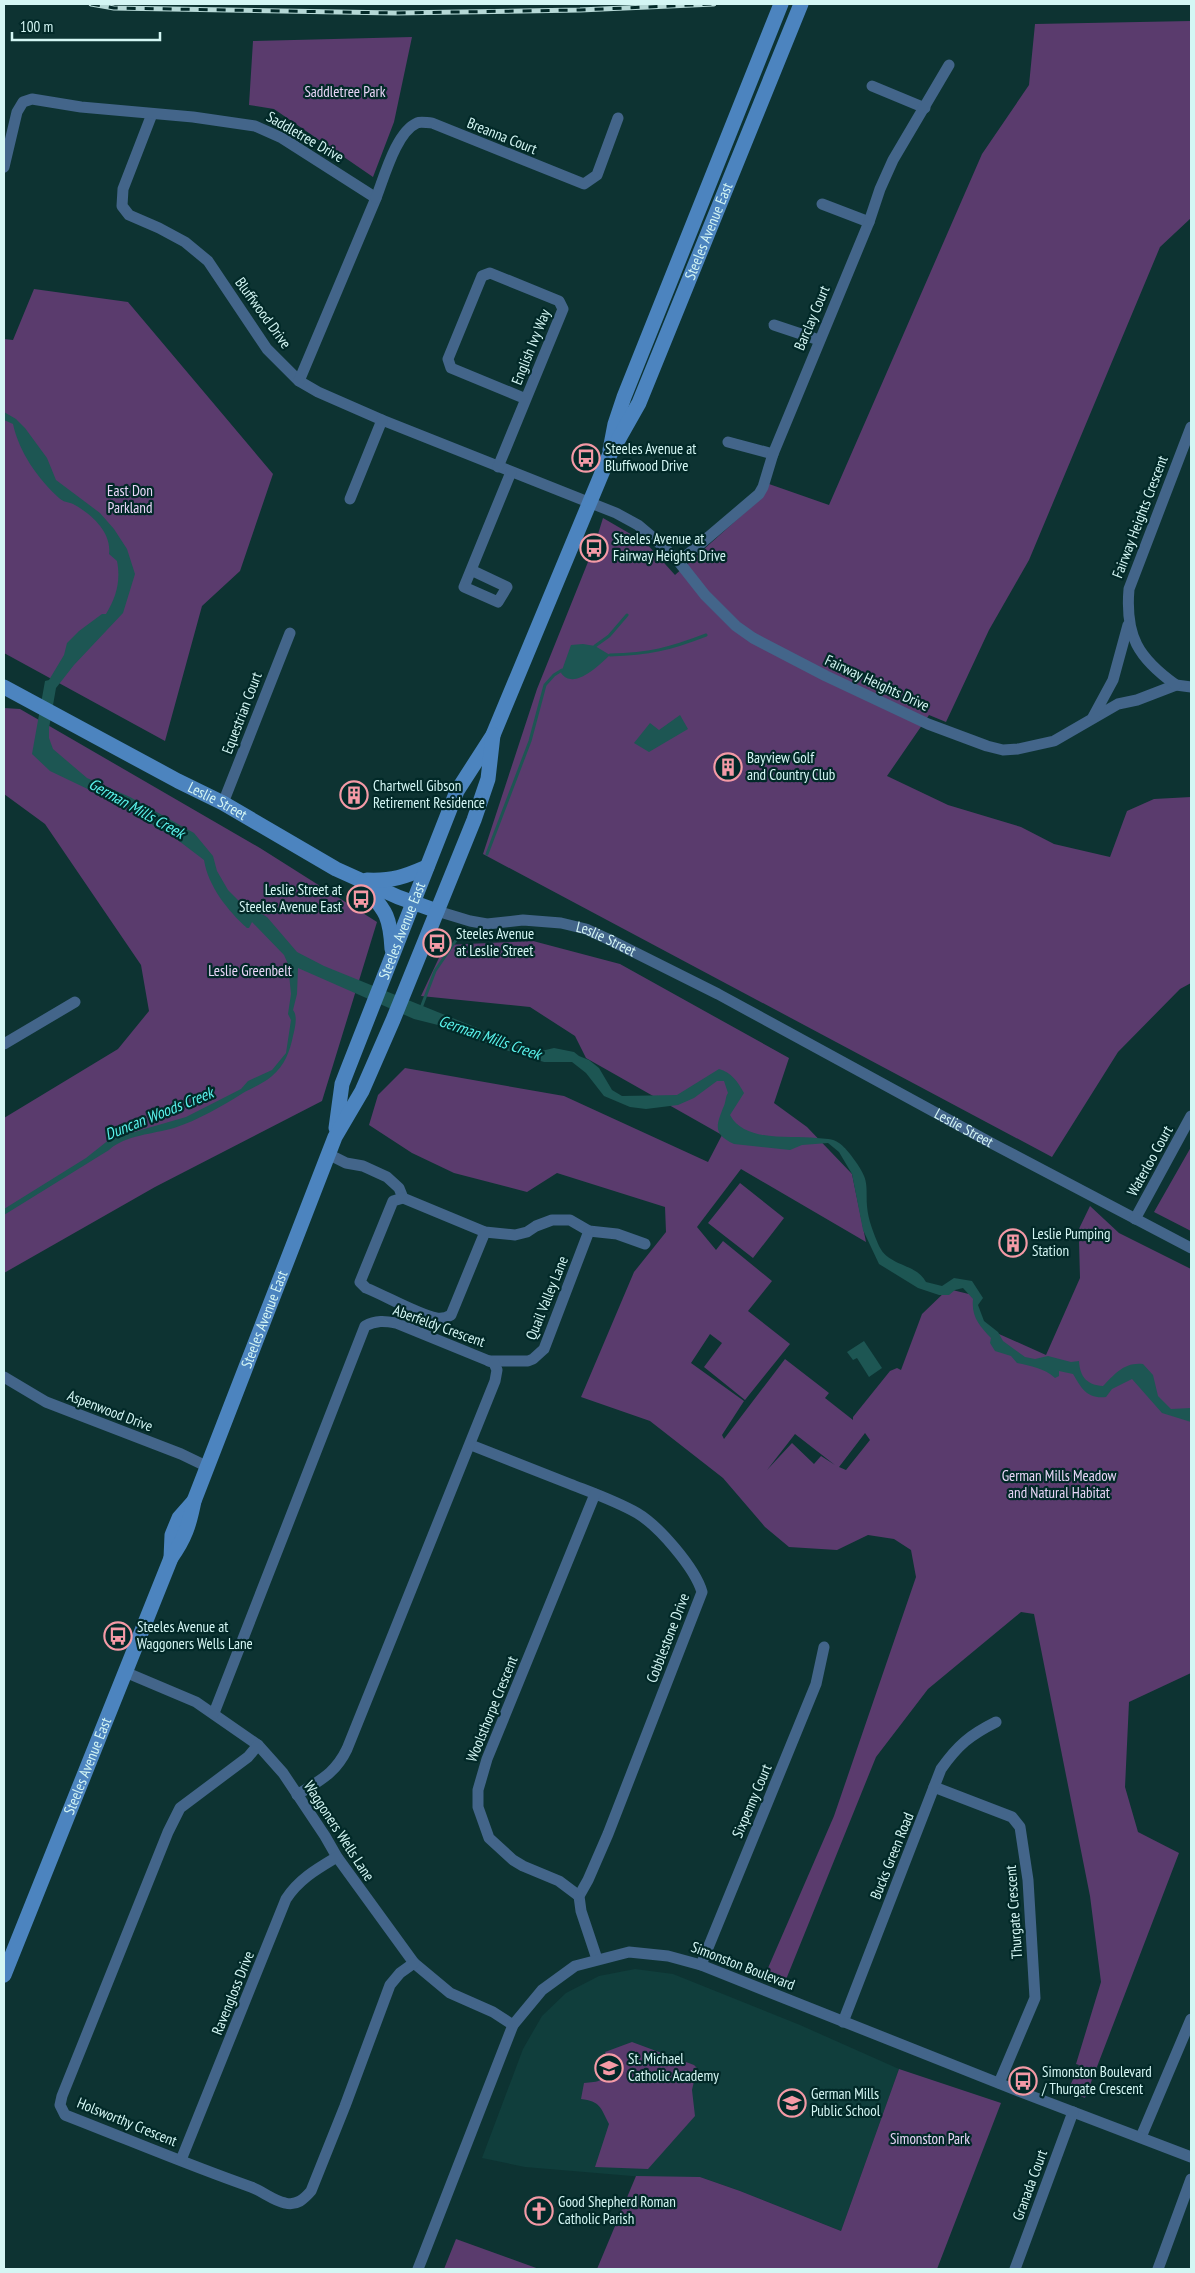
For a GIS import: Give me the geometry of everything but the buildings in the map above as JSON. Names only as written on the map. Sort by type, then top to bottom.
[{"type":"main road","name":"Steeles Avenue East","points":[[609,456],[614,424],[624,397],[782,4]]},
{"type":"main road","name":"Steeles Avenue East","points":[[335,1137],[342,1084],[457,791],[493,735],[591,504],[609,456],[639,403],[801,4]]},
{"type":"main road","name":"Leslie Street","points":[[4,687],[223,803],[358,879],[436,911]]},
{"type":"main road","name":"Steeles Avenue East","points":[[4,1974],[171,1558],[172,1534],[179,1518],[194,1501],[328,1154],[335,1137],[362,1091],[393,1020],[483,796],[488,779],[493,735]]},
{"type":"main road","points":[[358,879],[396,879],[427,867]]},
{"type":"main road","points":[[358,879],[388,915],[393,954]]},
{"type":"street","name":"Barclay Court","points":[[679,562],[759,494],[763,487],[773,454],[869,222],[880,189],[893,160],[949,65]]},
{"type":"street","points":[[872,86],[925,108]]},
{"type":"street","name":"Saddletree Drive","points":[[4,167],[17,112],[23,102],[32,99],[255,126],[282,138],[376,198]]},
{"type":"street","name":"Bluffwood Drive","points":[[152,114],[123,190],[122,206],[129,215],[185,242],[208,261],[267,349],[299,381],[318,392],[382,420],[591,504]]},
{"type":"street","name":"Breanna Court","points":[[376,198],[399,141],[408,128],[418,122],[432,124],[571,181],[584,184],[596,175],[618,118]]},
{"type":"street","points":[[299,381],[376,198]]},
{"type":"street","points":[[822,204],[869,222]]},
{"type":"street","name":"English Ivy Way","points":[[498,466],[526,399],[563,309],[559,301],[490,273],[482,276],[448,359],[451,368],[526,399]]},
{"type":"street","points":[[774,325],[820,340]]},
{"type":"street","points":[[350,499],[382,420]]},
{"type":"street","name":"Fairway Heights Crescent","points":[[1176,685],[1143,656],[1135,645],[1127,609],[1129,589],[1191,427]]},
{"type":"street","points":[[728,442],[773,454]]},
{"type":"street","points":[[471,570],[510,472]]},
{"type":"street","name":"Fairway Heights Drive","points":[[591,504],[616,513],[638,525],[679,562],[705,595],[736,626],[753,638],[826,676],[858,689],[928,724],[972,741],[1003,750],[1018,750],[1054,741],[1118,704],[1137,700],[1176,685],[1191,687]]},
{"type":"street","name":"Fairway Heights Crescent","points":[[1091,720],[1113,680],[1126,639],[1129,620]]},
{"type":"street","name":"Equestrian Court","points":[[223,803],[290,633]]},
{"type":"street","name":"Leslie Street","points":[[436,911],[487,924],[523,920],[561,923],[586,929],[602,936],[718,994],[1191,1248]]},
{"type":"street","points":[[4,1044],[75,1002]]},
{"type":"street","name":"Waterloo Court","points":[[1135,1219],[1191,1116]]},
{"type":"street","points":[[328,1154],[346,1163],[363,1166],[387,1177],[398,1188],[404,1198],[485,1232],[515,1235],[552,1220],[570,1220],[589,1232],[617,1234],[645,1244]]},
{"type":"street","points":[[404,1198],[393,1201],[360,1282],[366,1288],[418,1311],[436,1318],[447,1318],[451,1315],[485,1232]]},
{"type":"street","name":"Quail Valley Lane","points":[[489,1361],[528,1361],[544,1349],[589,1232]]},
{"type":"street","name":"Aberfeldy Crescent","points":[[214,1713],[365,1326],[378,1321],[396,1323],[494,1363],[497,1370],[495,1381],[340,1764],[330,1773],[297,1794]]},
{"type":"street","name":"Aspenwood Drive","points":[[4,1377],[46,1402],[181,1454],[208,1467]]},
{"type":"street","name":"Cobblestone Drive","points":[[470,1445],[595,1494],[639,1514],[674,1548],[692,1570],[702,1592],[608,1834],[579,1896]]},
{"type":"street","name":"Woolsthorpe Crescent","points":[[579,1896],[559,1881],[513,1860],[489,1838],[478,1807],[478,1790],[487,1758],[595,1494]]},
{"type":"street","name":"Sixpenny Court","points":[[701,1965],[816,1684],[824,1647]]},
{"type":"street","name":"Waggoners Wells Lane","points":[[125,1672],[181,1695],[214,1713],[258,1745],[282,1773],[337,1857],[414,1963],[450,1993],[493,2012],[513,2024]]},
{"type":"street","name":"Bucks Green Road","points":[[843,2022],[941,1769],[952,1754],[973,1734],[996,1722]]},
{"type":"street","name":"Holsworthy Crescent","points":[[258,1745],[248,1757],[180,1808],[168,1832],[62,2096],[60,2105],[65,2115],[264,2192],[285,2203],[302,2201],[311,2191],[390,1985],[414,1963]]},
{"type":"street","name":"Thurgate Crescent","points":[[934,1787],[1012,1817],[1020,1827],[1028,1880],[1035,1998],[998,2083]]},
{"type":"street","name":"Ravengloss Drive","points":[[181,2160],[286,1899],[294,1886],[309,1874],[337,1857]]},
{"type":"street","points":[[579,1896],[581,1911],[597,1959]]},
{"type":"street","name":"Simonston Boulevard","points":[[418,2269],[513,2024],[542,1990],[575,1966],[629,1952],[668,1956],[701,1965],[998,2083],[1191,2157]]},
{"type":"street","points":[[1141,2137],[1191,2019]]},
{"type":"street","name":"Granada Court","points":[[1015,2269],[1073,2112]]},
{"type":"street","points":[[1158,2269],[1191,2179]]},
{"type":"shaded area","points":[[635,1969],[673,1974],[800,2025],[899,2069],[841,2231],[700,2177],[644,2177],[525,2167],[482,2158],[523,2049],[542,2016],[566,1993],[599,1976]]},
{"type":"green space","name":"Bayview Golf and Country Club","points":[[1191,21],[1191,218],[1160,247],[1029,560],[989,630],[946,722],[929,715],[887,776],[948,805],[1021,827],[1054,844],[1110,857],[1127,811],[1154,799],[1191,797],[1191,983],[1180,989],[1118,1052],[1052,1157],[483,854],[537,689],[594,547],[603,518],[646,543],[675,575],[760,499],[769,484],[829,505],[982,154],[1029,85],[1035,24]]},
{"type":"green space","name":"Saddletree Park","points":[[412,37],[394,122],[373,177],[274,109],[249,105],[253,41]]},
{"type":"green space","name":"East Don Parkland","points":[[34,289],[128,302],[273,474],[240,571],[202,606],[165,741],[4,653],[4,339],[13,340]]},
{"type":"green space","name":"Leslie Greenbelt","points":[[4,708],[20,709],[260,848],[377,922],[322,1101],[155,1187],[4,1273],[4,1118],[118,1049],[149,1011],[141,965],[45,824],[4,794]]},
{"type":"green space","name":"German Mills Meadow and Natural Habitat","points":[[533,941],[620,964],[789,1058],[774,1103],[807,1127],[852,1174],[866,1242],[741,1169],[697,1227],[716,1250],[723,1241],[772,1281],[748,1311],[790,1344],[745,1400],[704,1367],[722,1343],[710,1334],[691,1363],[744,1401],[722,1435],[724,1439],[785,1359],[829,1393],[825,1398],[853,1420],[853,1417],[890,1371],[897,1368],[901,1370],[922,1314],[948,1289],[973,1295],[981,1326],[1046,1355],[1080,1278],[1079,1241],[1076,1235],[1090,1206],[1119,1233],[1191,1269],[1191,1673],[1129,1702],[1125,1787],[1138,1832],[1179,1853],[1085,2098],[1068,2091],[1079,2065],[1076,2064],[1101,1982],[1090,1896],[1034,1614],[1021,1612],[928,1689],[876,1757],[785,1982],[765,1975],[834,1816],[916,1577],[911,1550],[894,1539],[868,1535],[837,1550],[789,1547],[765,1527],[723,1478],[650,1421],[581,1397],[634,1272],[666,1232],[665,1207],[557,1173],[527,1192],[454,1173],[412,1153],[369,1125],[378,1095],[405,1068],[564,1096],[708,1162],[722,1135],[586,1058],[575,1036],[530,1007],[421,996],[445,945]],"holes":[[[865,1433],[870,1440],[846,1470],[839,1467]],[[795,1434],[835,1465],[821,1456],[814,1464],[792,1443],[767,1470]]]},
{"type":"green space","points":[[1191,1147],[1191,1231],[1154,1212]]},
{"type":"green space","points":[[740,1183],[784,1218],[753,1258],[708,1223]]},
{"type":"green space","points":[[632,2042],[694,2065],[697,2068],[692,2090],[695,2116],[648,2169],[595,2167],[609,2124],[599,2106],[581,2099],[584,2083],[601,2080],[610,2071],[612,2066],[605,2052]]},
{"type":"green space","name":"Simonston Park","points":[[899,2069],[1001,2103],[937,2269],[597,2269],[636,2176],[700,2177],[841,2231]]},
{"type":"green space","points":[[456,2239],[539,2269],[444,2269]]},
{"type":"water","name":"German Mills Creek","points":[[4,412],[16,419],[25,428],[47,458],[56,480],[100,513],[114,529],[127,549],[135,574],[123,613],[74,665],[56,688],[49,738],[53,749],[87,778],[130,797],[194,833],[213,856],[217,871],[228,890],[239,901],[267,917],[297,952],[324,966],[537,1052],[554,1048],[574,1052],[599,1068],[612,1090],[622,1096],[677,1095],[719,1069],[727,1072],[737,1081],[744,1093],[730,1115],[737,1124],[746,1130],[769,1136],[831,1139],[837,1141],[846,1149],[863,1173],[866,1183],[867,1206],[873,1232],[883,1253],[889,1258],[916,1271],[926,1282],[942,1286],[954,1278],[972,1281],[983,1298],[978,1305],[984,1321],[998,1332],[1003,1341],[1025,1357],[1035,1359],[1048,1356],[1071,1362],[1079,1361],[1081,1372],[1085,1379],[1093,1384],[1103,1386],[1125,1367],[1143,1364],[1153,1375],[1158,1396],[1171,1409],[1191,1408],[1191,1422],[1162,1413],[1132,1379],[1112,1389],[1106,1397],[1094,1396],[1082,1388],[1073,1374],[1059,1371],[1059,1376],[1055,1378],[1032,1366],[1017,1363],[1011,1356],[995,1351],[990,1343],[991,1338],[975,1316],[973,1299],[963,1288],[955,1290],[949,1295],[939,1295],[918,1288],[879,1264],[863,1230],[852,1174],[839,1152],[828,1143],[802,1145],[790,1150],[734,1144],[722,1137],[719,1133],[718,1125],[728,1093],[724,1081],[717,1081],[694,1098],[678,1105],[646,1109],[630,1107],[604,1096],[586,1073],[572,1062],[544,1062],[438,1025],[414,1019],[298,968],[297,994],[293,1010],[296,1022],[292,1042],[284,1062],[277,1072],[262,1083],[192,1121],[174,1128],[123,1141],[4,1215],[4,1209],[86,1158],[110,1139],[186,1117],[241,1089],[248,1081],[272,1070],[286,1053],[291,1020],[288,1014],[291,994],[288,964],[284,955],[252,922],[249,928],[247,928],[233,914],[214,888],[204,860],[175,838],[154,826],[142,815],[50,771],[32,754],[45,681],[49,680],[64,655],[67,643],[79,631],[102,614],[106,614],[117,589],[118,568],[117,561],[109,554],[107,539],[99,525],[80,508],[64,501],[51,491],[30,464],[20,445],[13,424],[4,420]]},
{"type":"water","points":[[571,645],[595,646],[610,655],[600,665],[579,678],[566,678],[561,673]]},
{"type":"water","points":[[680,715],[688,729],[649,752],[634,743],[650,723],[659,730]]},
{"type":"water","points":[[864,1341],[882,1368],[869,1377],[857,1358],[853,1360],[847,1352]]},
{"type":"waterway","points":[[595,646],[609,636],[627,615]]},
{"type":"waterway","points":[[610,655],[659,650],[706,635]]},
{"type":"waterway","points":[[487,854],[530,741],[545,685],[554,675],[562,670]]},
{"type":"waterway","points":[[421,1008],[435,971],[463,930]]},
{"type":"railway","points":[[91,4],[114,8],[395,13],[580,10],[714,4]]},
{"type":"place","name":"Steeles Avenue at Bluffwood Drive","points":[[586,458]]},
{"type":"place","name":"Steeles Avenue at Fairway Heights Drive","points":[[594,548]]},
{"type":"place","name":"Bayview Golf and Country Club","points":[[728,767]]},
{"type":"place","name":"Chartwell Gibson Retirement Residence","points":[[354,795]]},
{"type":"place","name":"Leslie Street at Steeles Avenue East","points":[[361,899]]},
{"type":"place","name":"Steeles Avenue at Leslie Street","points":[[437,943]]},
{"type":"place","name":"Leslie Pumping Station","points":[[1013,1243]]},
{"type":"place","name":"Steeles Avenue at Waggoners Wells Lane","points":[[118,1636]]},
{"type":"place","name":"St. Michael Catholic Academy","points":[[609,2068]]},
{"type":"place","name":"Simonston Boulevard / Thurgate Crescent","points":[[1023,2081]]},
{"type":"place","name":"German Mills Public School","points":[[792,2103]]},
{"type":"place","name":"Good Shepherd Roman Catholic Parish","points":[[539,2211]]},
{"type":"water label","name":"Duncan Woods Creek","points":[[159,1113]]}]
